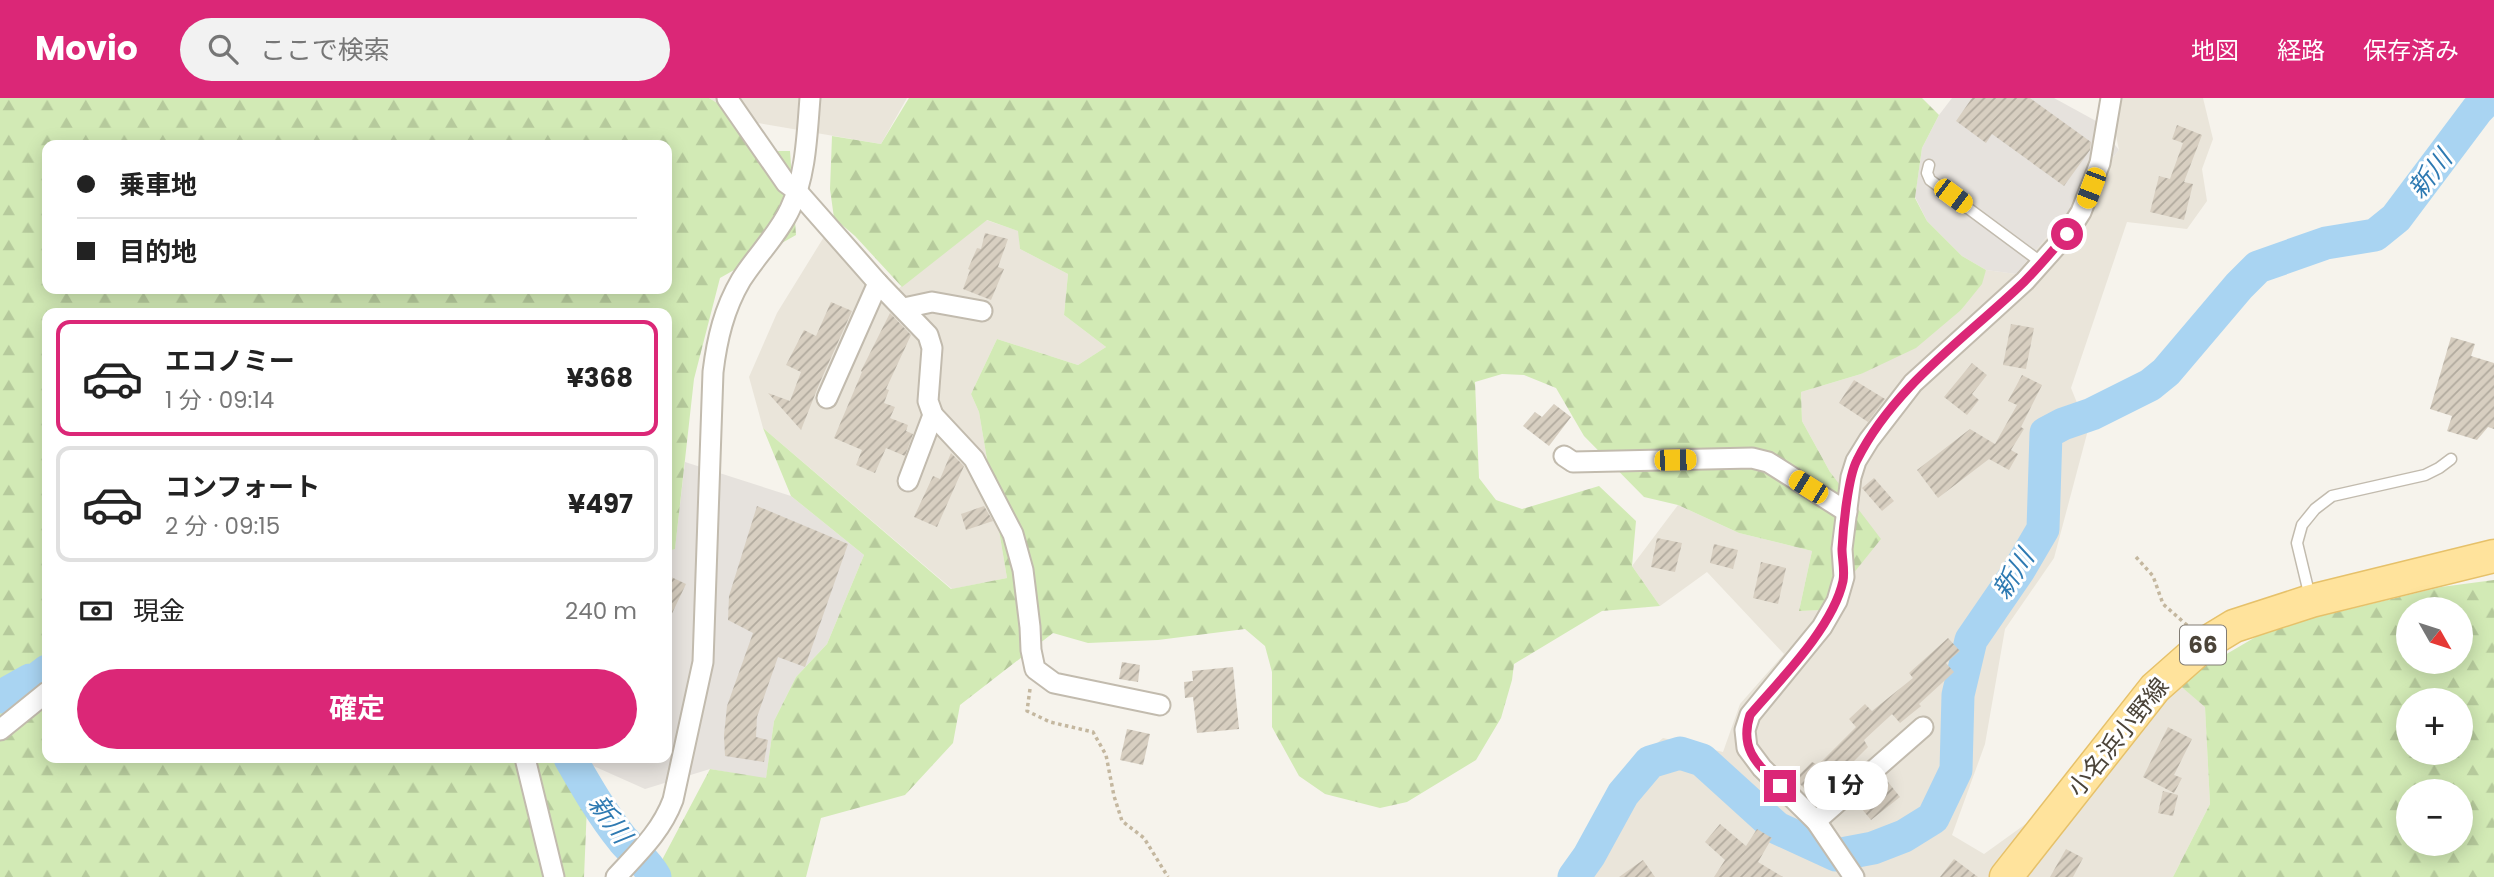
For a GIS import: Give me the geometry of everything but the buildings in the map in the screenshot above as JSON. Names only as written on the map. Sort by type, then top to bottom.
[{"type":"main road","name":"小名浜小野線","points":[[2006,877],[2155,688],[2206,643],[2234,626],[2311,601],[2494,556]]},
{"type":"street","points":[[727,98],[786,183],[797,191],[928,335],[932,348],[928,401],[933,415],[974,459],[1013,534],[1023,570],[1035,669],[1054,683],[1160,705]]},
{"type":"street","points":[[616,877],[666,819],[673,800],[703,662],[713,372],[718,334],[729,303],[742,279],[789,212],[797,191],[810,98]]},
{"type":"street","points":[[1849,871],[1820,826],[1762,768],[1747,748],[1745,730],[1750,715],[1822,627],[1837,601],[1844,577],[1842,549],[1851,477],[1856,461],[1913,383],[2042,263],[2067,234],[2081,212],[2100,163],[2111,98]]},
{"type":"street","points":[[827,398],[878,283]]},
{"type":"street","points":[[904,308],[933,302],[982,311]]},
{"type":"street","points":[[908,481],[933,415]]},
{"type":"street","points":[[1564,456],[1573,462],[1752,458],[1768,462],[1847,512]]},
{"type":"street","points":[[0,730],[42,696]]},
{"type":"street","points":[[1820,826],[1923,727]]},
{"type":"street","points":[[526,763],[554,877]]},
{"type":"lane","points":[[1929,164],[1927,173],[1930,180],[2042,263]]},
{"type":"lane","points":[[2311,601],[2297,543],[2302,526],[2315,509],[2332,496],[2425,475],[2451,459]]},
{"type":"path","points":[[2136,557],[2153,576],[2163,604],[2206,643]]},
{"type":"path","points":[[1035,669],[1027,711],[1050,722],[1093,732],[1106,755],[1122,821],[1144,838],[1168,877]]},
{"type":"shaded area","points":[[709,98],[907,98],[881,144],[746,121]]},
{"type":"shaded area","points":[[1952,98],[2054,98],[2096,121],[2119,150],[2016,274],[1986,270],[1962,256],[1927,221],[1915,197],[1922,148],[1939,115]]},
{"type":"shaded area","points":[[2108,98],[2203,98],[2213,139],[2202,169],[2207,201],[2187,229],[2127,222],[2071,388],[2088,430],[2054,558],[2005,629],[1985,744],[1952,835],[1984,854],[2116,759],[2177,683],[2205,706],[2210,804],[2173,877],[1560,877],[1624,772],[1663,738],[1723,752],[1740,704],[1784,654],[1707,572],[1660,606],[1632,566],[1678,505],[1739,533],[1812,551],[1799,611],[1824,610],[1830,472],[1802,421],[1801,392],[1861,374],[1961,310],[1986,270],[2016,274],[2119,150]]},
{"type":"shaded area","points":[[986,220],[1019,231],[1020,249],[1068,274],[1064,315],[1106,347],[1078,365],[997,339],[971,394],[979,412],[1007,578],[952,589],[763,428],[749,377],[777,313],[827,232],[885,299]]},
{"type":"shaded area","points":[[685,462],[791,496],[864,555],[827,644],[796,677],[774,721],[766,779],[710,769],[645,789],[589,764],[672,763],[672,549],[675,548]]},
{"type":"green space","points":[[0,98],[709,98],[730,111],[754,151],[790,151],[796,235],[720,278],[694,379],[675,549],[672,550],[672,308],[42,308],[42,763],[589,763],[584,877],[0,877]]},
{"type":"green space","points":[[909,98],[1922,98],[1939,115],[1922,148],[1915,198],[1927,221],[1962,256],[1986,270],[1982,284],[1961,310],[1916,348],[1861,374],[1801,392],[1802,421],[1830,472],[1881,539],[1824,610],[1799,611],[1812,551],[1739,533],[1678,505],[1644,497],[1584,436],[1556,388],[1524,375],[1502,374],[1475,382],[1479,478],[1496,500],[1522,509],[1599,486],[1636,521],[1632,566],[1660,606],[1602,611],[1514,664],[1501,718],[1476,760],[1407,802],[1380,808],[1325,794],[1299,776],[1272,727],[1272,672],[1265,646],[1245,629],[1158,640],[1088,643],[1053,633],[960,705],[953,743],[905,795],[821,818],[806,877],[653,877],[710,769],[766,778],[774,721],[796,677],[827,644],[864,555],[791,496],[763,428],[951,589],[1007,578],[979,412],[971,394],[997,339],[1078,365],[1106,347],[1064,315],[1068,274],[1020,249],[1018,231],[987,220],[902,287],[855,236],[834,218],[830,189],[832,136],[881,144]]},
{"type":"green space","points":[[2494,580],[2494,877],[2173,877],[2210,804],[2205,707],[2177,683],[2271,628],[2396,598],[2396,674],[2473,674],[2473,597],[2400,597],[2441,587]]},
{"type":"waterway","name":"新川","points":[[1574,877],[1589,856],[1623,794],[1650,762],[1680,753],[1702,760],[1777,828],[1836,855],[1873,848],[1904,836],[1933,818],[1956,770],[1958,695],[1971,640],[2019,570],[2043,529],[2046,433],[2150,385],[2166,372],[2258,267],[2326,243],[2375,235],[2396,218],[2477,110],[2489,98]]},
{"type":"waterway","name":"新川","points":[[0,697],[42,675]]},
{"type":"waterway","name":"新川","points":[[573,763],[608,820],[655,877]]},
{"type":"route","points":[[1780,786],[1747,748],[1745,730],[1750,715],[1822,627],[1837,601],[1844,577],[1842,549],[1851,477],[1856,461],[1913,383],[2025,281],[2067,234]]}]
